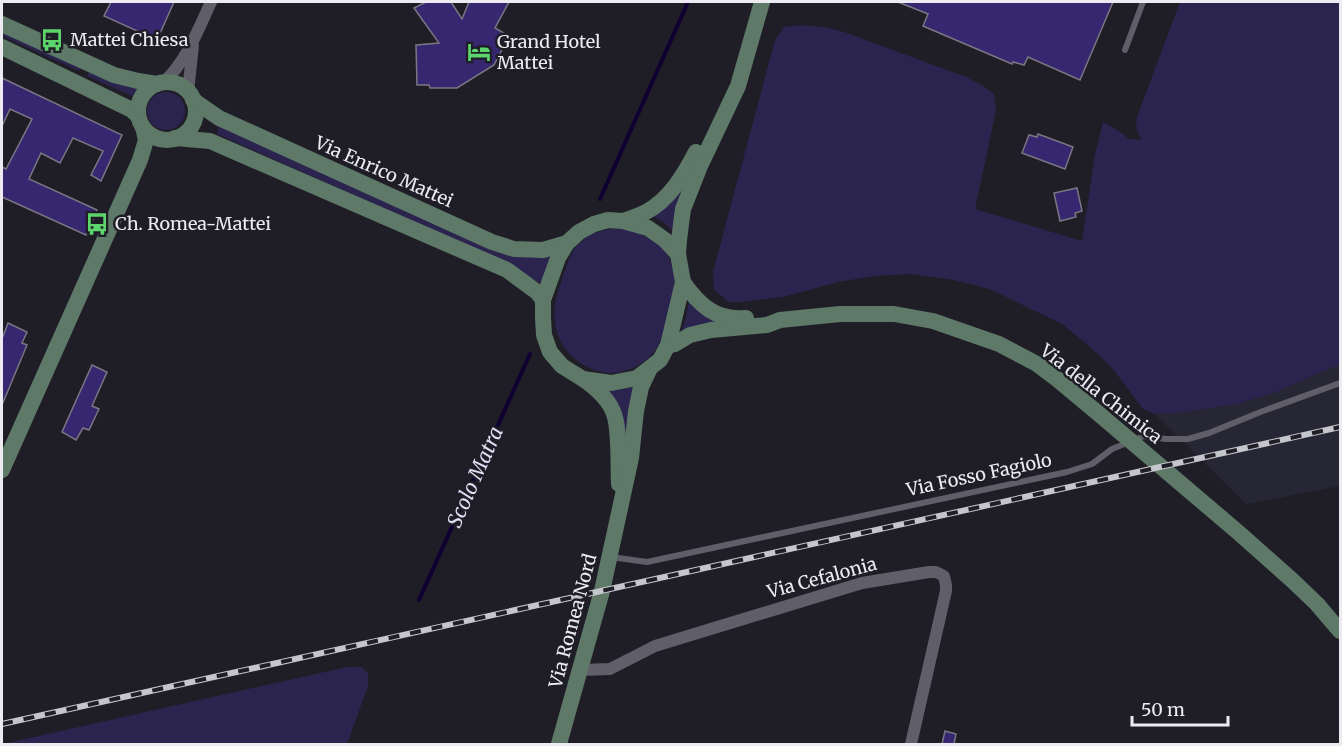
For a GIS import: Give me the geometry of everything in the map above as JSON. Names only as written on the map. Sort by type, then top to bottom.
[{"type":"main road","points":[[678,254],[665,240],[648,228],[624,221],[608,220],[594,224],[579,232],[567,243],[558,258],[543,300],[544,335],[550,352],[562,366],[583,379],[611,383],[637,378],[660,360],[668,345],[683,282],[678,254],[683,209],[700,166],[738,86],[762,2]]},
{"type":"main road","points":[[2,24],[114,75],[138,81],[173,83],[181,86],[191,96],[195,108],[193,123],[182,135],[152,146],[140,160]]},
{"type":"main road","points":[[2,47],[132,110],[150,134],[157,138],[191,138],[210,141],[507,270],[537,292],[543,300]]},
{"type":"main road","points":[[2,470],[7,444],[140,160],[146,140],[138,108],[140,100],[150,87],[161,83]]},
{"type":"main road","name":"Via Enrico Mattei","points":[[191,96],[219,118],[492,242],[514,249],[543,250],[567,243]]},
{"type":"main road","points":[[624,221],[646,212],[667,196],[723,115]]},
{"type":"main road","name":"Via della Chimica","points":[[683,282],[699,301],[712,312],[724,317],[762,317],[780,320],[840,314],[894,314],[933,321],[999,344],[1036,364],[1099,414],[1239,533],[1317,604],[1341,631]]},
{"type":"main road","name":"Via della Chimica","points":[[668,345],[675,344],[690,335],[711,330],[767,325],[780,320]]},
{"type":"main road","name":"Via Romea Nord","points":[[560,744],[610,557],[631,458],[636,411],[641,387],[649,369]]},
{"type":"main road","name":"Via Romea Nord","points":[[583,379],[597,388],[614,413],[621,506]]},
{"type":"street","points":[[161,83],[174,72],[193,41],[211,2]]},
{"type":"street","points":[[191,96],[193,41]]},
{"type":"street","name":"Via Cefalonia","points":[[581,670],[610,669],[655,646],[862,583],[936,572],[944,576],[946,591],[911,744]]},
{"type":"lane","points":[[1125,50],[1143,2]]},
{"type":"lane","name":"Via Fosso Fagiolo","points":[[610,557],[647,562],[1067,472],[1092,464],[1112,449],[1144,436],[1188,440],[1341,383]]},
{"type":"shaded area","points":[[1180,2],[1340,2],[1340,365],[1274,393],[1237,404],[1155,414],[1143,409],[1113,369],[1062,324],[990,289],[954,280],[912,274],[874,276],[838,282],[783,297],[742,302],[728,302],[714,289],[713,272],[775,40],[784,27],[814,26],[844,32],[966,77],[983,86],[994,94],[996,110],[975,209],[1082,241],[1095,155],[1103,122],[1129,139],[1142,140],[1136,128],[1137,117]]},
{"type":"shaded area","points":[[2,29],[82,66],[79,71],[2,36]]},
{"type":"shaded area","points":[[90,70],[143,87],[137,98],[87,76]]},
{"type":"shaded area","points":[[166,92],[180,97],[185,111],[180,125],[166,130],[152,125],[147,111],[152,97]]},
{"type":"shaded area","points":[[219,125],[496,248],[554,249],[542,284],[498,259],[217,134]]},
{"type":"shaded area","points":[[691,177],[675,233],[653,216],[670,204]]},
{"type":"shaded area","points":[[618,228],[646,236],[664,250],[673,269],[674,289],[665,331],[650,357],[633,368],[621,372],[605,373],[584,365],[565,349],[557,332],[554,308],[563,276],[575,248],[592,234]]},
{"type":"shaded area","points":[[689,299],[723,324],[680,337]]},
{"type":"shaded area","points":[[1340,365],[1340,486],[1246,504],[1155,414],[1237,404],[1274,393]]},
{"type":"shaded area","points":[[635,384],[626,454],[604,389]]},
{"type":"shaded area","points":[[347,667],[361,667],[368,673],[368,686],[347,744],[3,744]]},
{"type":"building","points":[[111,2],[174,2],[157,40],[104,16]]},
{"type":"building","points":[[426,2],[451,2],[462,19],[469,2],[509,2],[495,28],[509,36],[494,65],[457,88],[430,88],[429,85],[417,85],[416,45],[439,43],[414,8]]},
{"type":"building","points":[[898,2],[1113,2],[1080,80],[1028,57],[1024,65],[1013,62],[1012,64],[923,26],[928,14]]},
{"type":"building","points":[[2,78],[122,135],[101,181],[91,175],[103,151],[73,138],[60,163],[41,153],[29,179],[97,210],[86,235],[2,197],[2,167],[6,169],[32,119],[10,109],[2,126]]},
{"type":"building","points":[[1038,134],[1073,147],[1065,169],[1022,153],[1029,135],[1037,137]]},
{"type":"building","points":[[1077,188],[1082,211],[1075,213],[1076,217],[1060,221],[1054,193]]},
{"type":"building","points":[[8,323],[27,332],[22,343],[27,345],[2,405],[2,339]]},
{"type":"building","points":[[92,365],[107,372],[92,406],[99,409],[89,430],[83,428],[76,440],[62,432]]},
{"type":"building","points":[[945,731],[956,734],[954,744],[942,744]]},
{"type":"waterway","name":"Scolo Matra","points":[[600,199],[688,2]]},
{"type":"waterway","name":"Scolo Matra","points":[[419,600],[530,354]]},
{"type":"railway","points":[[2,724],[1340,427]]},
{"type":"place","name":"Mattei Chiesa","points":[[52,40]]},
{"type":"place","name":"Grand Hotel Mattei","points":[[479,52]]},
{"type":"place","name":"Ch. Romea-Mattei","points":[[97,224]]}]
